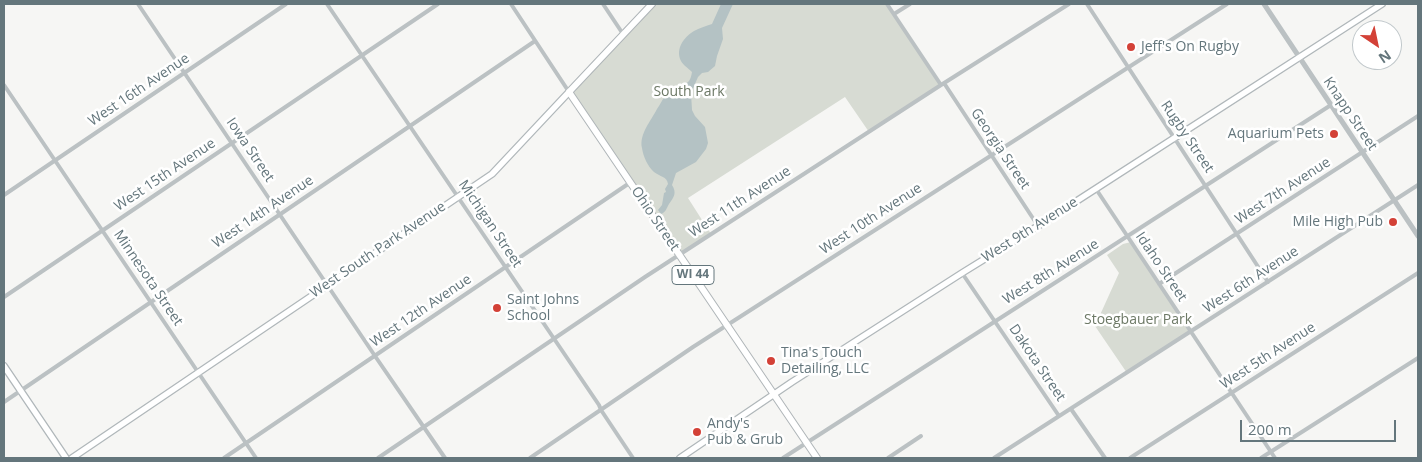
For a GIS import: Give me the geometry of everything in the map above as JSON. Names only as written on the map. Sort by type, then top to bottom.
[{"type":"main road","name":"West South Park Avenue","points":[[72,458],[497,169],[652,4]]},
{"type":"main road","name":"West 9th Avenue","points":[[680,458],[773,395],[1382,4]]},
{"type":"main road","name":"Ohio Street","points":[[569,92],[817,458]]},
{"type":"main road","points":[[4,366],[66,458]]},
{"type":"street","name":"Iowa Street","points":[[138,4],[445,458]]},
{"type":"street","name":"West 16th Avenue","points":[[4,195],[286,4]]},
{"type":"street","name":"Michigan Street","points":[[327,4],[554,338],[633,458]]},
{"type":"street","name":"West 15th Avenue","points":[[4,297],[438,4]]},
{"type":"street","name":"Ohio Street","points":[[511,4],[569,92]]},
{"type":"street","points":[[603,4],[623,34]]},
{"type":"street","name":"Georgia Street","points":[[887,4],[1038,226]]},
{"type":"street","points":[[894,14],[910,4]]},
{"type":"street","name":"West 11th Avenue","points":[[378,458],[679,254],[1069,4]]},
{"type":"street","name":"Rugby Street","points":[[1086,4],[1268,282]]},
{"type":"street","name":"West 10th Avenue","points":[[530,458],[727,325],[1227,4]]},
{"type":"street","name":"Knapp Street","points":[[1264,4],[1418,236]]},
{"type":"street","name":"West 14th Avenue","points":[[4,402],[535,40]]},
{"type":"street","name":"Minnesota Street","points":[[4,85],[256,458]]},
{"type":"street","name":"West 8th Avenue","points":[[783,458],[1331,105]]},
{"type":"street","name":"West 7th Avenue","points":[[1159,284],[1418,116]]},
{"type":"street","name":"West 12th Avenue","points":[[224,458],[630,182]]},
{"type":"street","name":"West 6th Avenue","points":[[994,458],[1418,185]]},
{"type":"street","name":"Idaho Street","points":[[1096,189],[1275,458]]},
{"type":"street","name":"Dakota Street","points":[[962,273],[1059,416]]},
{"type":"street","name":"West 5th Avenue","points":[[1130,458],[1418,273]]},
{"type":"street","points":[[1261,458],[1418,358]]},
{"type":"street","name":"Dakota Street","points":[[1071,409],[1104,458]]},
{"type":"street","points":[[888,458],[921,436]]},
{"type":"green space","name":"South Park","points":[[651,4],[887,4],[940,85],[869,132],[845,97],[688,198],[711,234],[679,254],[570,92]]},
{"type":"green space","name":"Stoegbauer Park","points":[[1131,242],[1191,332],[1127,373],[1095,326],[1119,273],[1107,255],[1123,244]]},
{"type":"shaded area","points":[[721,4],[733,4],[722,28],[723,39],[715,66],[698,77],[691,93],[692,110],[705,127],[708,143],[706,149],[696,162],[676,173],[672,185],[675,193],[665,211],[661,214],[658,210],[662,205],[664,193],[666,192],[665,189],[668,184],[666,179],[654,172],[648,164],[643,151],[642,138],[666,94],[674,87],[686,83],[690,79],[692,72],[683,64],[679,57],[682,44],[694,31],[712,24]]},
{"type":"place","name":"Jeff's On Rugby","points":[[1131,47]]},
{"type":"place","name":"Aquarium Pets","points":[[1334,134]]},
{"type":"place","name":"Mile High Pub","points":[[1393,222]]},
{"type":"place","name":"Saint Johns School","points":[[497,308]]},
{"type":"place","name":"Tina's Touch Detailing, LLC","points":[[771,361]]},
{"type":"place","name":"Andy's Pub & Grub","points":[[697,432]]}]
